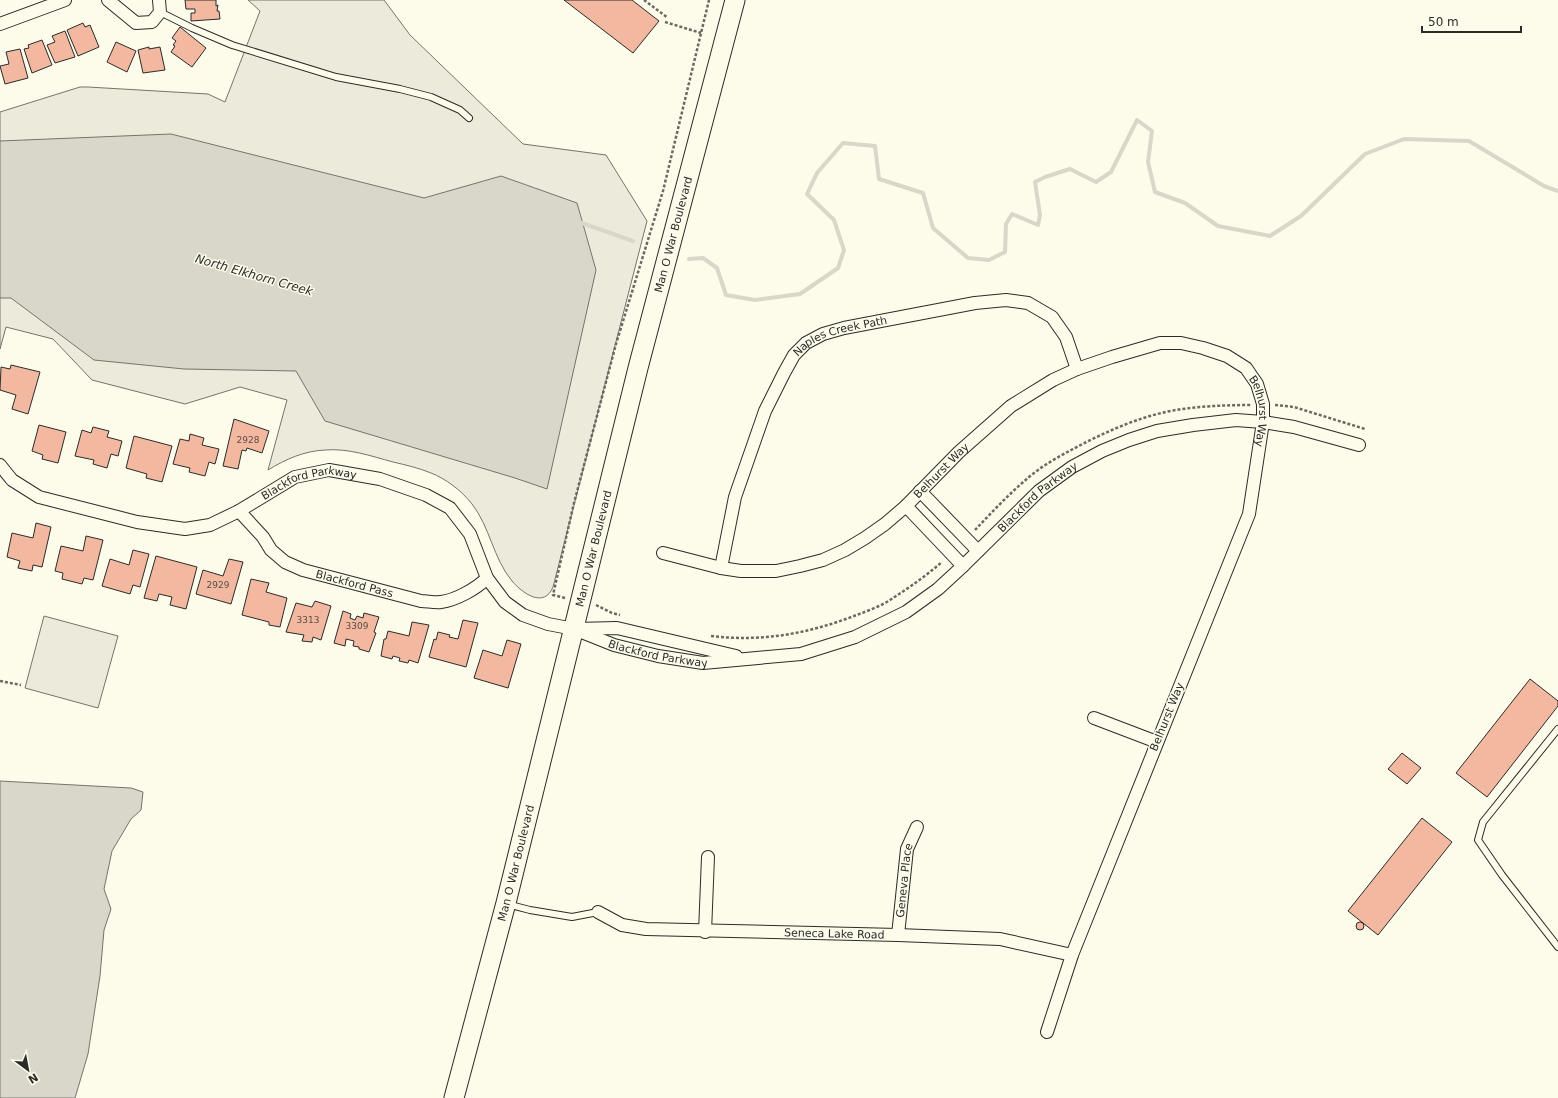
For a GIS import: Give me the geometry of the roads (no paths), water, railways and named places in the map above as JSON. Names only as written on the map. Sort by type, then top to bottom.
[{"type":"main road","name":"Man O War Boulevard","points":[[454,1098],[506,903],[638,368],[735,0]]},
{"type":"street","points":[[0,24],[65,0]]},
{"type":"street","points":[[108,0],[136,23],[152,22],[160,12],[159,0]]},
{"type":"street","name":"Naples Creek Path","points":[[721,568],[735,497],[765,411],[794,355],[806,343],[823,334],[844,328],[975,303],[1006,300],[1028,303],[1052,317],[1066,337],[1077,369]]},
{"type":"street","name":"Belhurst Way","points":[[663,553],[721,568],[741,571],[776,571],[823,560],[845,550],[885,524],[906,506],[959,452],[1011,406],[1054,380],[1077,369],[1160,343],[1182,343],[1203,348],[1227,356],[1246,368],[1257,384],[1263,404],[1263,422],[1249,514],[1072,955],[1047,1032]]},
{"type":"street","name":"Blackford Parkway","points":[[0,465],[12,480],[39,497],[137,522],[184,529],[210,525],[239,511],[295,477],[329,470],[380,479],[426,495],[450,508],[470,534],[487,578],[505,602],[523,615],[548,624],[574,629],[614,645],[658,656],[703,663],[745,658],[772,658],[801,654],[855,637],[906,612],[938,589],[978,552],[1039,491],[1072,467],[1102,451],[1129,440],[1171,429],[1236,420],[1263,422],[1294,427],[1359,445]]},
{"type":"street","points":[[920,491],[978,552]]},
{"type":"street","points":[[906,506],[963,566]]},
{"type":"street","name":"Blackford Pass","points":[[239,511],[263,537],[271,550],[285,562],[303,570],[421,601],[440,602],[455,598],[480,584],[487,578]]},
{"type":"street","name":"Blackford Parkway","points":[[574,629],[617,628],[745,658]]},
{"type":"street","points":[[1094,718],[1157,742]]},
{"type":"street","name":"Geneva Place","points":[[898,935],[907,849],[917,827]]},
{"type":"street","points":[[705,932],[708,857]]},
{"type":"street","name":"Seneca Lake Road","points":[[598,912],[622,925],[646,930],[898,935],[1000,939],[1072,955]]},
{"type":"lane","points":[[160,12],[192,28],[232,45],[336,77],[432,97],[460,110],[469,118]]},
{"type":"lane","points":[[1558,729],[1483,822],[1478,840],[1502,875],[1558,948]]},
{"type":"lane","points":[[506,903],[530,910],[572,917],[598,912]]},
{"type":"water","points":[[171,134],[424,198],[501,176],[577,203],[596,270],[547,489],[325,421],[296,371],[184,369],[94,360],[11,298],[0,298],[0,141]]},
{"type":"water","points":[[0,781],[131,788],[143,792],[141,810],[131,819],[112,851],[104,889],[111,909],[104,930],[100,976],[88,1054],[75,1098],[0,1098]]},
{"type":"waterway","name":"North Elkhorn Creek","points":[[689,259],[703,258],[717,268],[726,295],[755,300],[800,294],[838,268],[844,250],[834,220],[807,194],[817,173],[843,143],[875,146],[879,179],[923,193],[933,228],[968,258],[989,260],[1005,252],[1006,224],[1012,214],[1038,225],[1040,215],[1035,182],[1045,177],[1070,169],[1096,182],[1111,172],[1137,120],[1152,131],[1148,162],[1155,192],[1185,203],[1218,226],[1270,236],[1301,216],[1365,154],[1404,139],[1469,141],[1544,186],[1558,191]]},
{"type":"waterway","name":"North Elkhorn Creek","points":[[579,222],[633,241]]}]
